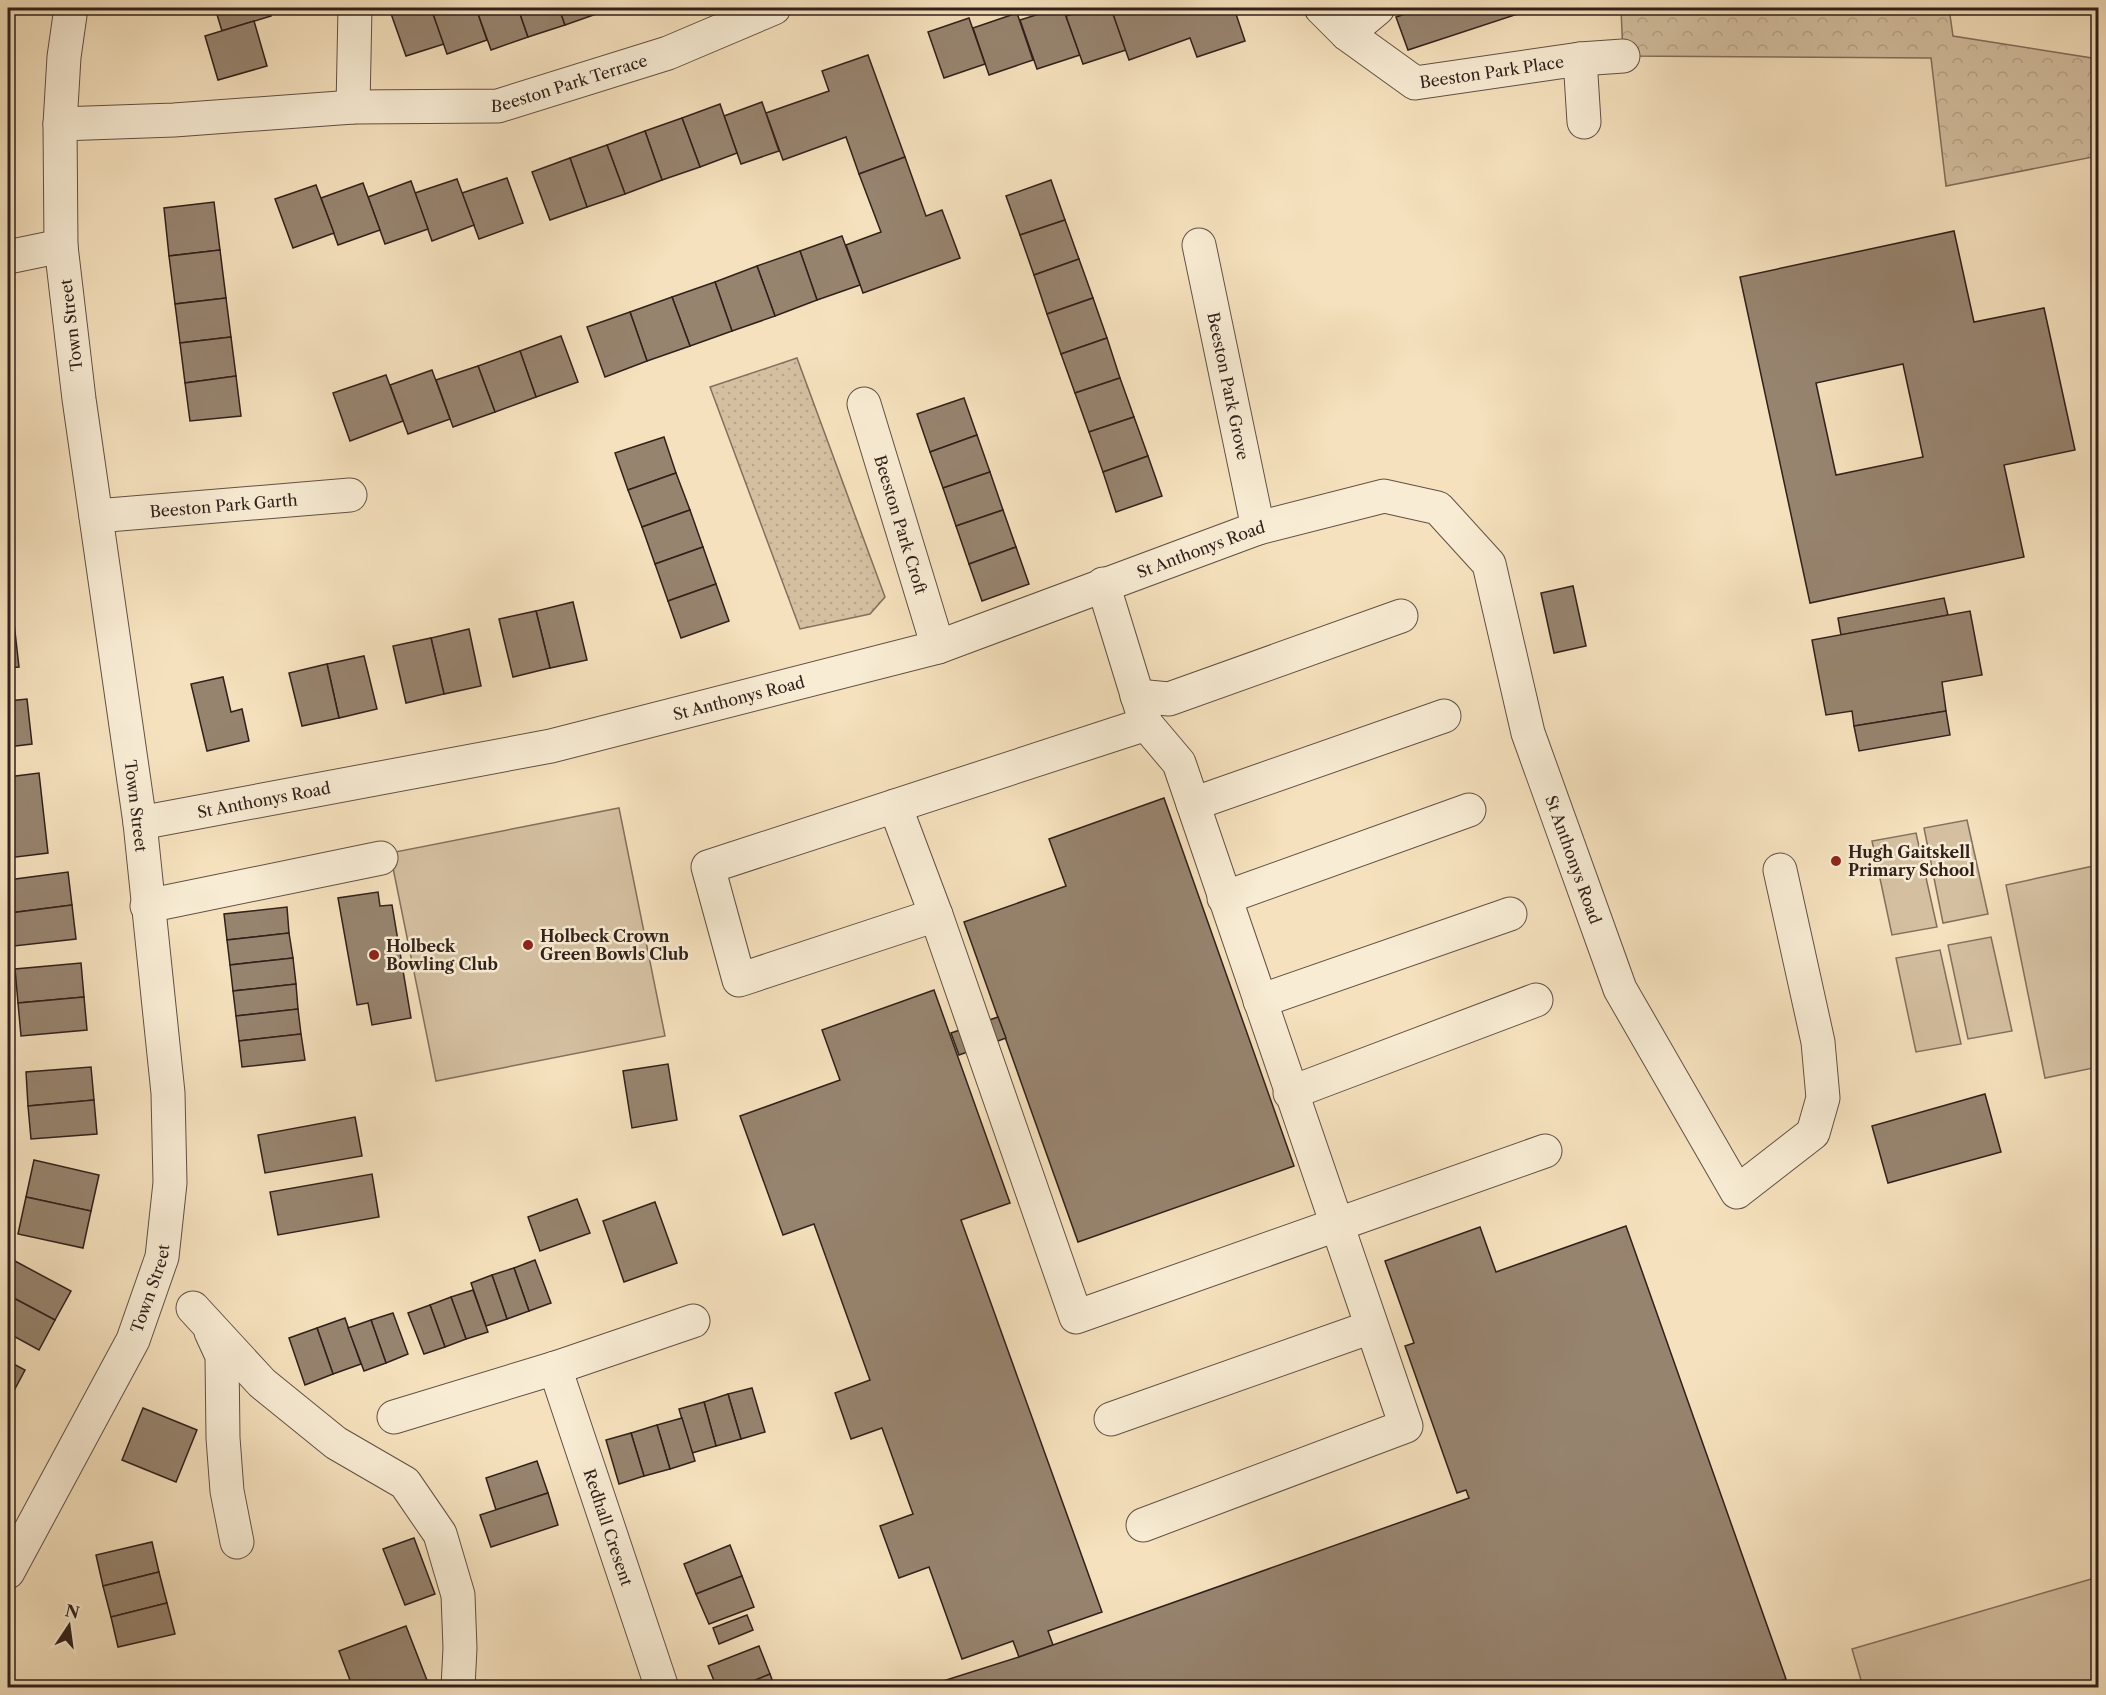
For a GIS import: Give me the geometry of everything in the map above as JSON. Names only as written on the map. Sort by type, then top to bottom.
[{"type":"street","name":"Town Street","points":[[8,1572],[133,1340],[162,1257],[170,1183],[168,1093],[140,823],[96,516],[61,246],[60,124],[64,57],[71,8]]},
{"type":"street","points":[[353,107],[355,8]]},
{"type":"street","name":"Beeston Park Terrace","points":[[60,124],[174,120],[353,107],[498,106],[668,53],[774,8]]},
{"type":"street","name":"Beeston Park Place","points":[[1321,8],[1347,34],[1415,83],[1580,59],[1623,56]]},
{"type":"street","points":[[1347,34],[1378,8]]},
{"type":"street","name":"Beeston Park Place","points":[[1580,59],[1584,122]]},
{"type":"street","name":"Beeston Park Grove","points":[[1199,245],[1258,528]]},
{"type":"street","points":[[8,257],[61,246]]},
{"type":"street","name":"Beeston Park Croft","points":[[864,404],[938,647]]},
{"type":"street","name":"Beeston Park Garth","points":[[96,516],[350,495]]},
{"type":"street","name":"St Anthonys Road","points":[[140,823],[550,746],[938,647],[1258,528],[1384,496],[1438,508],[1489,564],[1528,734],[1620,989],[1737,1192],[1813,1133],[1822,1098],[1818,1042],[1780,870]]},
{"type":"street","points":[[1103,584],[1141,710],[1179,763],[1290,1093],[1406,1426],[1143,1525]]},
{"type":"street","points":[[936,915],[739,980],[708,867],[895,806],[1169,699],[1401,616]]},
{"type":"street","points":[[1193,804],[1444,716]]},
{"type":"street","points":[[895,806],[936,915],[1076,1317],[1545,1151]]},
{"type":"street","points":[[1224,898],[1469,810]]},
{"type":"street","points":[[147,906],[381,858]]},
{"type":"street","points":[[1260,1001],[1510,914]]},
{"type":"street","points":[[1290,1093],[1536,1000]]},
{"type":"street","points":[[151,1288],[193,1308],[262,1383],[336,1443],[405,1483],[440,1534],[458,1595],[460,1648],[458,1687]]},
{"type":"street","points":[[193,1308],[209,1328],[222,1356],[223,1438],[227,1491],[237,1542]]},
{"type":"street","points":[[394,1417],[555,1368],[693,1321]]},
{"type":"street","points":[[1111,1419],[1371,1327]]},
{"type":"street","name":"Redhall Cresent","points":[[555,1368],[662,1688]]},
{"type":"green space","points":[[1621,8],[1949,8],[1953,36],[2098,59],[2098,156],[1946,186],[1931,58],[1623,56]]},
{"type":"green space","points":[[797,358],[885,597],[870,614],[800,629],[710,387]]},
{"type":"green space","name":"Holbeck Crown Green Bowls Club","points":[[619,808],[665,1036],[436,1081],[390,853]]},
{"type":"green space","points":[[1967,820],[1988,914],[1943,923],[1924,828]]},
{"type":"green space","points":[[1916,833],[1937,927],[1892,935],[1872,841]]},
{"type":"green space","points":[[2098,865],[2098,1067],[2045,1078],[2006,885]]},
{"type":"green space","points":[[1991,937],[2012,1031],[1968,1039],[1948,945]]},
{"type":"green space","points":[[1940,950],[1961,1044],[1916,1052],[1896,958]]},
{"type":"green space","points":[[2098,1577],[2098,1687],[1863,1687],[1852,1649]]},
{"type":"building","points":[[215,8],[269,8],[271,16],[222,31]]},
{"type":"building","points":[[389,8],[431,8],[444,44],[406,56]]},
{"type":"building","points":[[431,8],[476,8],[487,40],[447,54]]},
{"type":"building","points":[[476,8],[518,8],[528,37],[491,50]]},
{"type":"building","points":[[518,8],[559,8],[565,25],[528,37]]},
{"type":"building","points":[[559,8],[601,8],[602,12],[565,25]]},
{"type":"building","points":[[1063,8],[1080,55],[1037,69],[1020,20]]},
{"type":"building","points":[[1092,8],[1111,8],[1126,50],[1083,64],[1066,16]]},
{"type":"building","points":[[1124,8],[1234,8],[1245,41],[1197,57],[1190,38],[1129,60],[1112,11]]},
{"type":"building","points":[[1424,8],[1536,8],[1408,50],[1396,17]]},
{"type":"building","points":[[1017,13],[1033,60],[989,75],[973,28]]},
{"type":"building","points":[[969,18],[985,64],[944,78],[928,32]]},
{"type":"building","points":[[254,21],[267,66],[218,80],[205,36]]},
{"type":"building","points":[[868,55],[905,157],[859,174],[846,137],[783,160],[766,113],[829,91],[822,71]]},
{"type":"building","points":[[762,102],[779,151],[741,164],[724,116]]},
{"type":"building","points":[[720,104],[737,153],[700,167],[682,118]]},
{"type":"building","points":[[682,118],[700,167],[662,180],[645,131]]},
{"type":"building","points":[[645,131],[662,180],[625,194],[607,145]]},
{"type":"building","points":[[607,145],[625,194],[587,207],[570,158]]},
{"type":"building","points":[[905,157],[926,216],[942,210],[960,258],[863,293],[846,245],[881,232],[859,174]]},
{"type":"building","points":[[570,158],[587,207],[550,220],[532,172]]},
{"type":"building","points":[[507,178],[523,223],[479,239],[462,193]]},
{"type":"building","points":[[457,179],[474,225],[432,241],[415,193]]},
{"type":"building","points":[[1051,180],[1065,220],[1020,235],[1006,196]]},
{"type":"building","points":[[411,181],[428,229],[385,244],[368,197]]},
{"type":"building","points":[[363,183],[380,230],[338,245],[321,198]]},
{"type":"building","points":[[316,185],[334,233],[293,248],[275,199]]},
{"type":"building","points":[[214,202],[220,250],[169,256],[164,208]]},
{"type":"building","points":[[1065,220],[1079,259],[1034,275],[1020,235]]},
{"type":"building","points":[[1954,231],[1974,322],[2044,308],[2075,450],[2004,465],[2024,557],[1810,603],[1740,277]],"holes":[[[1903,364],[1923,457],[1836,475],[1816,383]]]},
{"type":"building","points":[[842,236],[860,285],[817,300],[800,251]]},
{"type":"building","points":[[220,250],[226,298],[175,304],[169,256]]},
{"type":"building","points":[[800,251],[817,300],[775,316],[757,266]]},
{"type":"building","points":[[1079,259],[1093,298],[1047,314],[1034,275]]},
{"type":"building","points":[[757,266],[775,316],[732,331],[715,282]]},
{"type":"building","points":[[715,282],[732,331],[690,346],[672,297]]},
{"type":"building","points":[[672,297],[690,346],[647,361],[630,312]]},
{"type":"building","points":[[226,298],[231,337],[180,343],[175,304]]},
{"type":"building","points":[[1093,298],[1107,338],[1061,354],[1047,314]]},
{"type":"building","points":[[630,312],[647,361],[605,377],[587,327]]},
{"type":"building","points":[[561,336],[578,382],[536,397],[520,351]]},
{"type":"building","points":[[231,337],[236,376],[185,383],[180,343]]},
{"type":"building","points":[[1107,338],[1120,378],[1075,393],[1061,354]]},
{"type":"building","points":[[520,351],[536,397],[495,412],[478,366]]},
{"type":"building","points":[[478,366],[495,412],[453,427],[436,380]]},
{"type":"building","points":[[432,370],[450,419],[408,434],[390,385]]},
{"type":"building","points":[[386,375],[403,421],[350,441],[333,393]]},
{"type":"building","points":[[236,376],[241,416],[190,421],[185,383]]},
{"type":"building","points":[[1120,378],[1134,417],[1089,432],[1075,393]]},
{"type":"building","points":[[964,398],[977,435],[930,452],[917,414]]},
{"type":"building","points":[[1134,417],[1148,456],[1103,472],[1089,432]]},
{"type":"building","points":[[977,435],[990,472],[943,488],[930,452]]},
{"type":"building","points":[[664,437],[676,473],[628,490],[615,453]]},
{"type":"building","points":[[1148,456],[1162,496],[1116,512],[1103,472]]},
{"type":"building","points":[[990,472],[1003,510],[956,526],[943,488]]},
{"type":"building","points":[[676,473],[690,510],[642,527],[628,490]]},
{"type":"building","points":[[690,510],[703,547],[655,564],[642,527]]},
{"type":"building","points":[[1003,510],[1016,547],[969,564],[956,526]]},
{"type":"building","points":[[703,547],[716,584],[668,601],[655,564]]},
{"type":"building","points":[[1016,547],[1029,584],[982,601],[969,564]]},
{"type":"building","points":[[716,584],[729,621],[681,638],[668,601]]},
{"type":"building","points":[[1573,586],[1586,646],[1554,653],[1541,593]]},
{"type":"building","points":[[11,596],[19,667],[8,668],[8,597]]},
{"type":"building","points":[[1944,598],[1948,615],[1841,635],[1838,618]]},
{"type":"building","points":[[573,602],[587,660],[550,668],[536,611]]},
{"type":"building","points":[[536,611],[550,668],[513,677],[499,619]]},
{"type":"building","points":[[1970,611],[1982,675],[1942,682],[1946,711],[1854,726],[1852,711],[1826,715],[1812,640]]},
{"type":"building","points":[[469,629],[481,686],[444,694],[431,638]]},
{"type":"building","points":[[431,638],[444,694],[406,703],[393,646]]},
{"type":"building","points":[[364,656],[377,709],[339,718],[327,664]]},
{"type":"building","points":[[327,664],[339,718],[302,726],[289,673]]},
{"type":"building","points":[[223,677],[231,712],[242,709],[249,741],[207,751],[191,684]]},
{"type":"building","points":[[27,699],[32,744],[8,747],[8,701]]},
{"type":"building","points":[[1946,711],[1950,735],[1859,751],[1854,726]]},
{"type":"building","points":[[39,773],[48,853],[8,858],[8,777]]},
{"type":"building","points":[[1164,798],[1294,1166],[1078,1242],[964,922],[1066,886],[1049,839]]},
{"type":"building","points":[[68,872],[72,905],[10,913],[8,880]]},
{"type":"building","name":"Holbeck Bowling Club","points":[[378,892],[380,906],[392,905],[411,1018],[372,1025],[368,1003],[357,1005],[338,898]]},
{"type":"building","points":[[72,905],[76,939],[14,946],[10,913]]},
{"type":"building","points":[[287,907],[289,933],[227,940],[224,914]]},
{"type":"building","points":[[289,933],[293,958],[230,965],[227,940]]},
{"type":"building","points":[[293,958],[296,984],[233,991],[230,965]]},
{"type":"building","points":[[81,963],[84,997],[18,1003],[15,969]]},
{"type":"building","points":[[296,984],[298,1009],[236,1016],[233,991]]},
{"type":"building","points":[[934,990],[1010,1203],[961,1220],[1102,1612],[1048,1631],[1053,1645],[1019,1657],[1013,1641],[962,1659],[929,1567],[899,1578],[880,1526],[913,1514],[882,1428],[851,1439],[835,1393],[870,1380],[814,1224],[783,1235],[740,1116],[840,1080],[822,1030]]},
{"type":"building","points":[[84,997],[87,1030],[21,1036],[18,1003]]},
{"type":"building","points":[[298,1009],[301,1034],[239,1041],[236,1016]]},
{"type":"building","points":[[998,1017],[1006,1038],[959,1055],[951,1033]]},
{"type":"building","points":[[301,1034],[305,1060],[242,1067],[239,1041]]},
{"type":"building","points":[[668,1064],[677,1120],[632,1128],[623,1071]]},
{"type":"building","points":[[91,1067],[94,1100],[28,1106],[26,1072]]},
{"type":"building","points":[[1985,1094],[2001,1152],[1888,1183],[1872,1126]]},
{"type":"building","points":[[94,1100],[97,1134],[31,1139],[28,1106]]},
{"type":"building","points":[[355,1117],[362,1156],[265,1173],[258,1135]]},
{"type":"building","points":[[34,1160],[99,1175],[91,1211],[26,1197]]},
{"type":"building","points":[[372,1174],[379,1217],[278,1235],[270,1192]]},
{"type":"building","points":[[26,1197],[91,1211],[83,1248],[18,1234]]},
{"type":"building","points":[[577,1199],[590,1233],[540,1251],[528,1217]]},
{"type":"building","points":[[655,1202],[677,1263],[624,1282],[603,1221]]},
{"type":"building","points":[[1626,1226],[1786,1679],[1760,1688],[921,1688],[1019,1657],[1469,1498],[1466,1490],[1457,1493],[1405,1346],[1414,1343],[1385,1261],[1480,1227],[1496,1272]]},
{"type":"building","points":[[13,1260],[71,1291],[55,1320],[8,1295],[8,1272]]},
{"type":"building","points":[[535,1260],[551,1303],[529,1311],[514,1268]]},
{"type":"building","points":[[514,1268],[529,1311],[507,1319],[492,1275]]},
{"type":"building","points":[[492,1275],[507,1319],[486,1326],[471,1283]]},
{"type":"building","points":[[473,1290],[488,1332],[466,1339],[451,1297]]},
{"type":"building","points":[[8,1295],[55,1320],[39,1350],[8,1333]]},
{"type":"building","points":[[451,1297],[466,1339],[445,1347],[430,1305]]},
{"type":"building","points":[[430,1305],[445,1347],[424,1354],[408,1313]]},
{"type":"building","points":[[393,1313],[408,1354],[386,1363],[371,1320]]},
{"type":"building","points":[[345,1318],[361,1364],[333,1374],[317,1328]]},
{"type":"building","points":[[371,1320],[386,1363],[364,1371],[348,1328]]},
{"type":"building","points":[[317,1328],[333,1374],[305,1385],[289,1338]]},
{"type":"building","points":[[8,1361],[25,1370],[9,1400],[8,1399]]},
{"type":"building","points":[[752,1388],[765,1432],[741,1439],[728,1394]]},
{"type":"building","points":[[728,1394],[741,1439],[716,1446],[704,1402]]},
{"type":"building","points":[[704,1402],[716,1446],[692,1453],[679,1409]]},
{"type":"building","points":[[143,1408],[197,1430],[176,1482],[122,1460]]},
{"type":"building","points":[[682,1418],[695,1461],[670,1469],[657,1425]]},
{"type":"building","points":[[657,1425],[670,1469],[644,1476],[631,1433]]},
{"type":"building","points":[[631,1433],[644,1476],[619,1484],[606,1440]]},
{"type":"building","points":[[537,1461],[548,1493],[496,1510],[486,1478]]},
{"type":"building","points":[[548,1493],[558,1525],[491,1547],[480,1515]]},
{"type":"building","points":[[414,1538],[435,1594],[405,1605],[383,1549]]},
{"type":"building","points":[[152,1542],[159,1572],[103,1586],[96,1555]]},
{"type":"building","points":[[730,1545],[742,1576],[696,1594],[684,1564]]},
{"type":"building","points":[[159,1572],[167,1603],[111,1617],[103,1586]]},
{"type":"building","points":[[742,1576],[754,1607],[709,1624],[696,1594]]},
{"type":"building","points":[[167,1603],[175,1634],[118,1647],[111,1617]]},
{"type":"building","points":[[747,1615],[753,1630],[719,1644],[713,1628]]},
{"type":"building","points":[[406,1626],[430,1688],[353,1688],[339,1651]]},
{"type":"building","points":[[759,1646],[770,1674],[736,1688],[717,1688],[708,1666]]},
{"type":"building","points":[[770,1674],[775,1688],[736,1688]]},
{"type":"place","name":"Hugh Gaitskell Primary School","points":[[1836,861]]},
{"type":"place","name":"Holbeck Crown Green Bowls Club","points":[[528,945]]},
{"type":"place","name":"Holbeck Bowling Club","points":[[374,955]]}]
